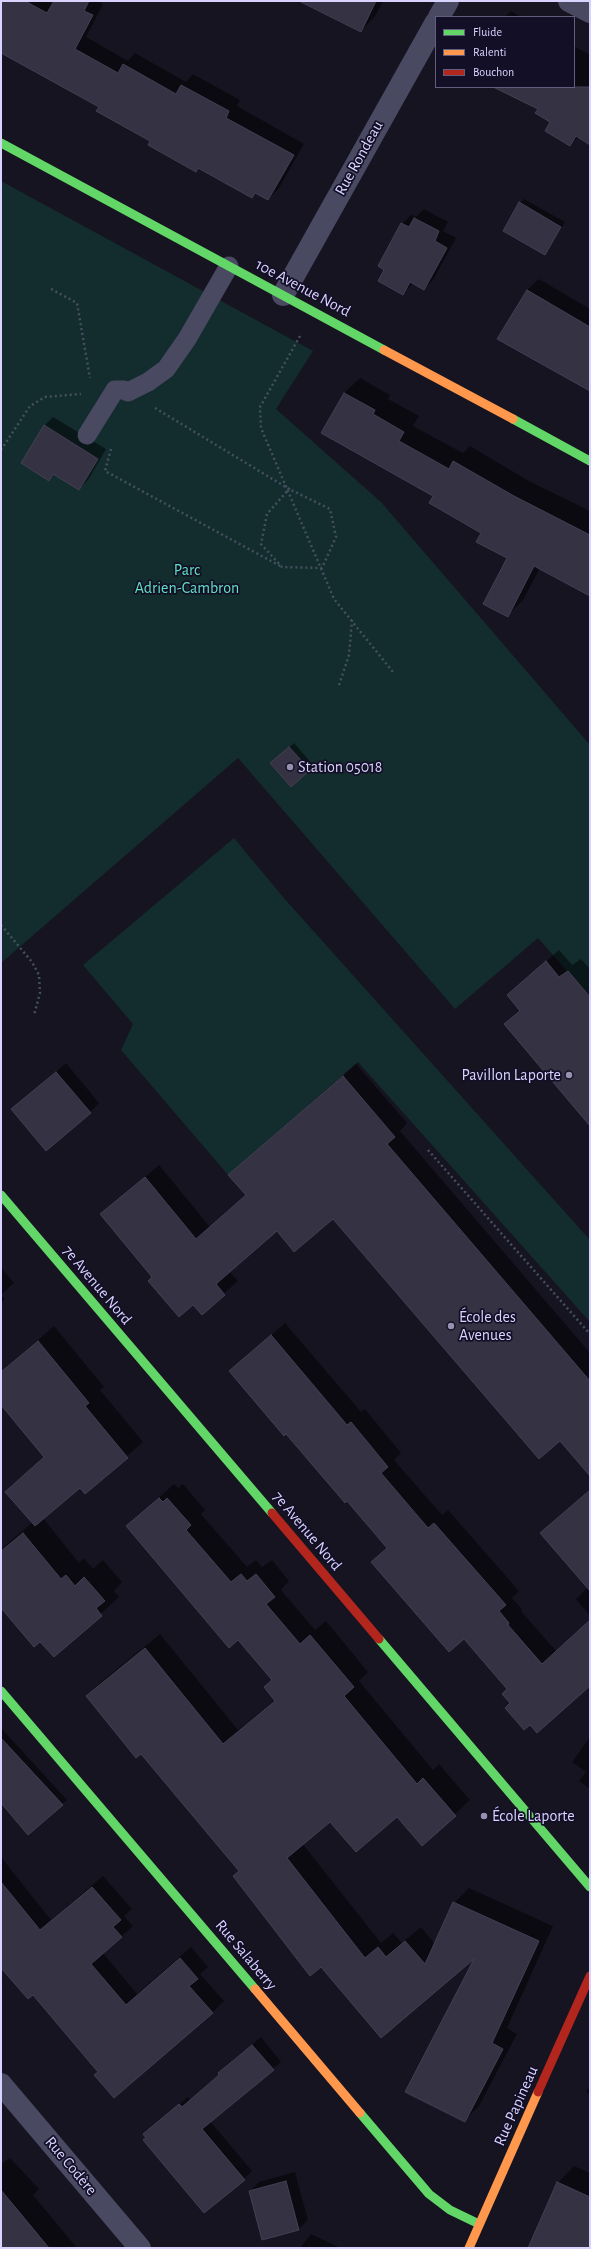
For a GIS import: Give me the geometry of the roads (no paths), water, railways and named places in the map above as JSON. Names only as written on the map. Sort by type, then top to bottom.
[{"type":"street","points":[[440,16],[448,1]]},
{"type":"street","points":[[569,1],[590,12]]},
{"type":"street","name":"Rue Rondeau","points":[[282,295],[435,24]]},
{"type":"street","name":"10e Avenue Nord","points":[[1,143],[590,461]]},
{"type":"street","name":"7e Avenue Nord","points":[[1,1195],[590,1887]]},
{"type":"street","name":"Rue Salaberry","points":[[1,1691],[430,2194],[450,2210],[479,2224]]},
{"type":"street","name":"Rue Papineau","points":[[468,2248],[590,1976]]},
{"type":"street","name":"Rue Codère","points":[[1,2084],[140,2248]]},
{"type":"lane","points":[[87,436],[122,391],[148,382],[166,369],[187,339],[230,266]]},
{"type":"place","name":"Station 05018","points":[[290,767]]},
{"type":"place","name":"Pavillon Laporte","points":[[569,1075]]},
{"type":"place","name":"École des Avenues","points":[[451,1326]]},
{"type":"place","name":"École Laporte","points":[[484,1816]]},
{"type":"park label","name":"Parc Adrien-Cambron","points":[[187,579]]}]
